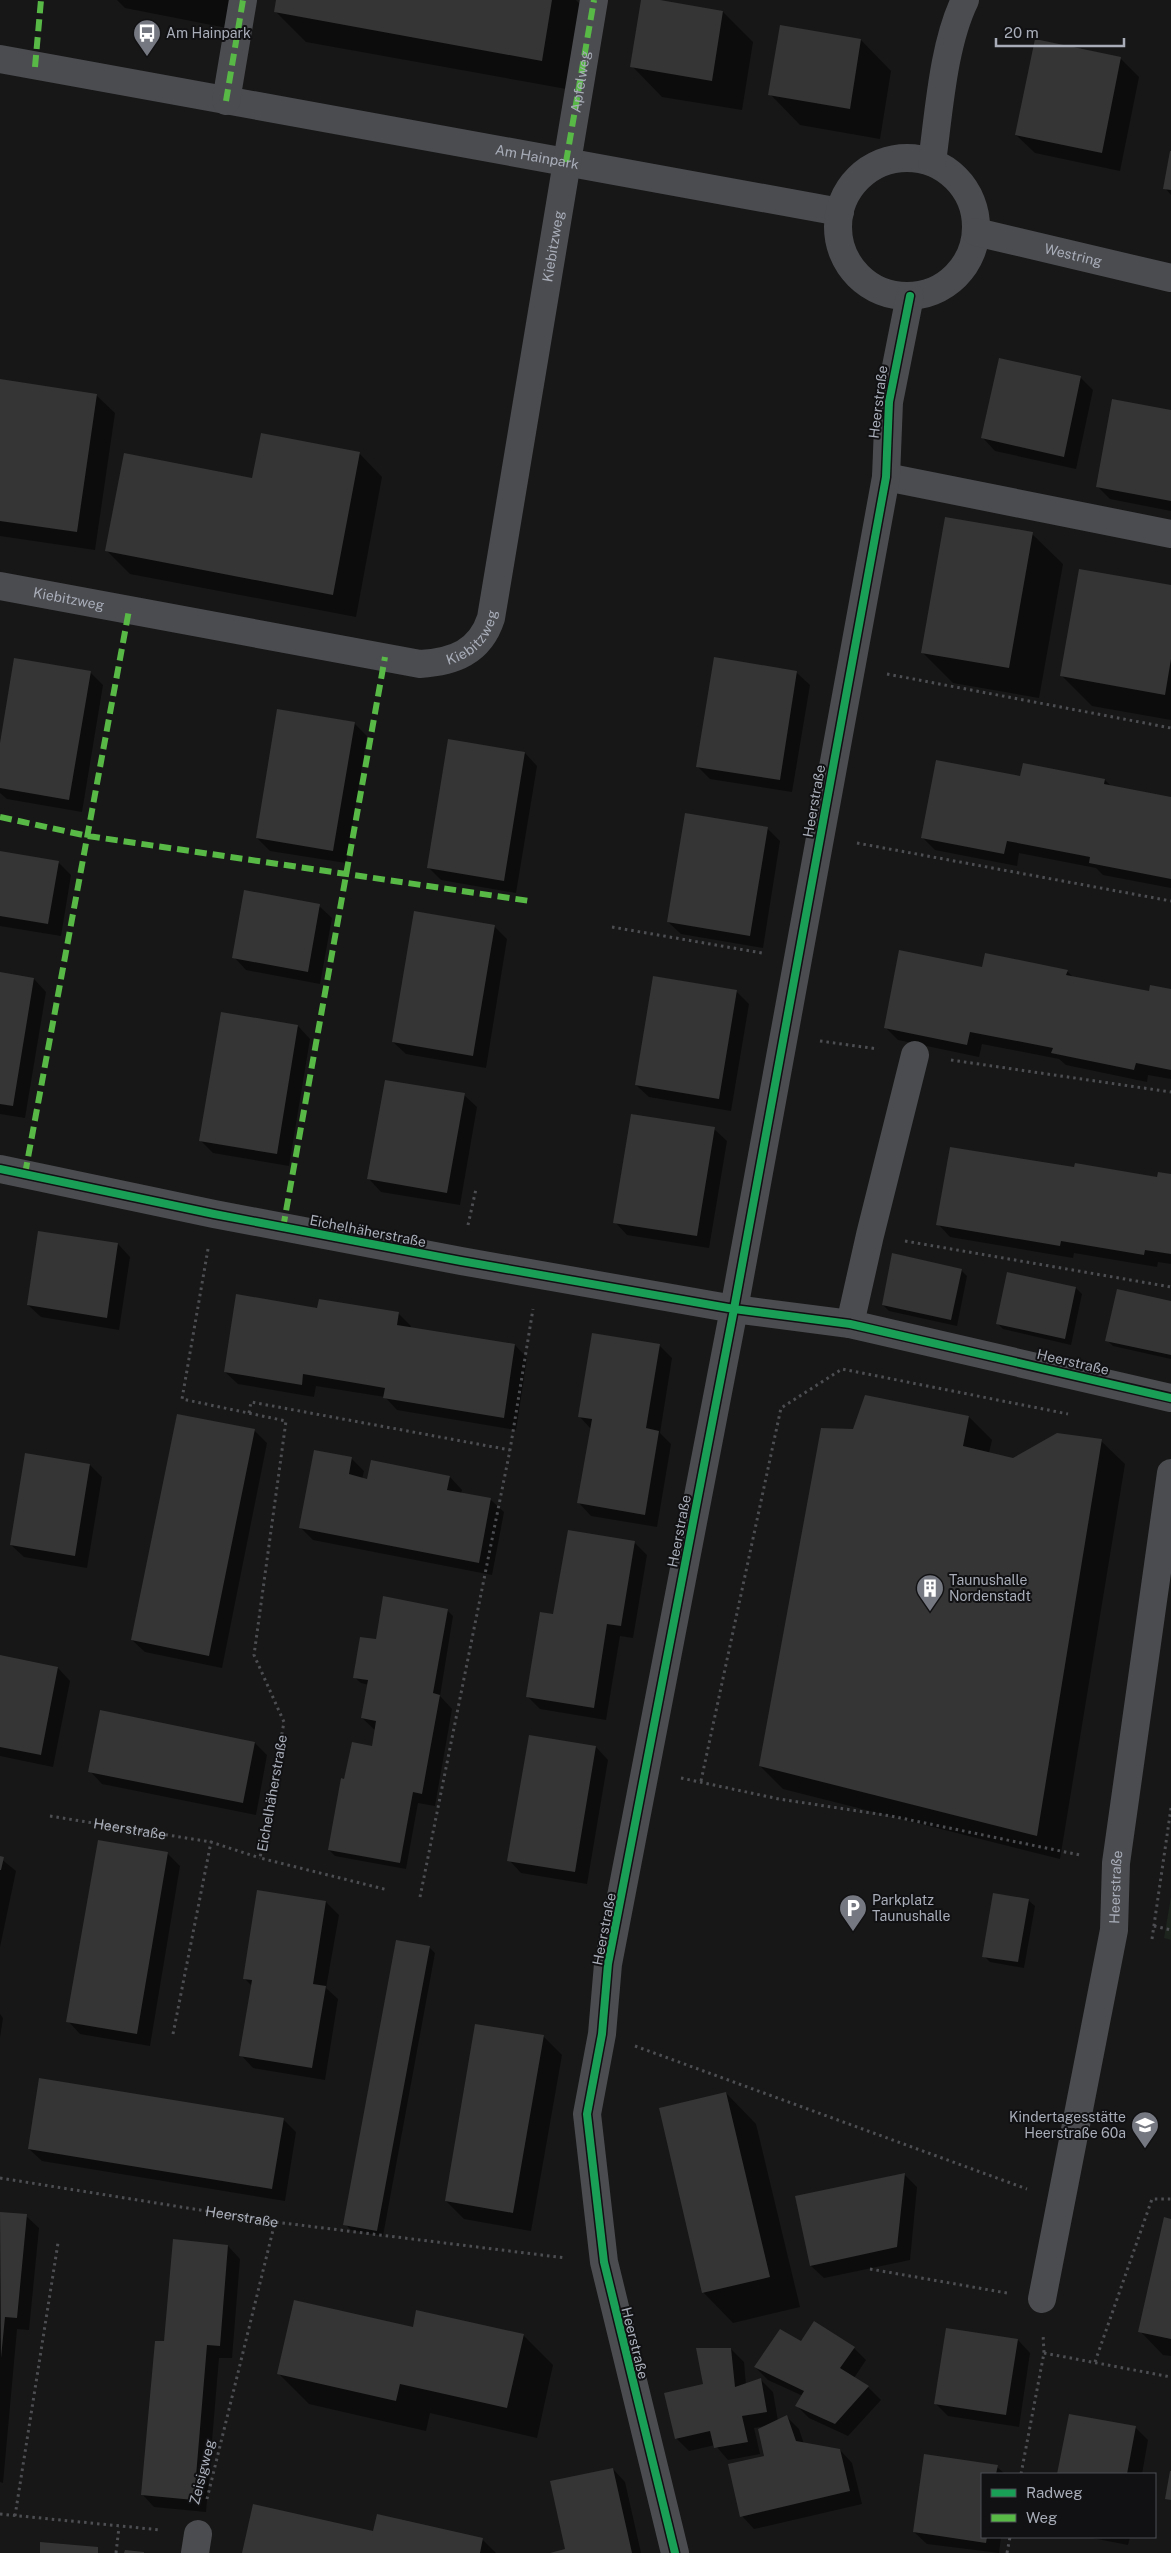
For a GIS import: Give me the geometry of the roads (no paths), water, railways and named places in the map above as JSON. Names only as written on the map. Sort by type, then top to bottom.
[{"type":"street","points":[[226,100],[243,0]]},
{"type":"street","name":"Apfelweg","points":[[566,162],[594,0]]},
{"type":"street","points":[[932,162],[950,44],[956,17],[965,0]]},
{"type":"street","name":"Am Hainpark","points":[[0,59],[840,212]]},
{"type":"street","points":[[906,158],[932,162],[953,175],[962,185],[974,210],[976,232],[972,252],[963,267],[951,280],[936,290],[910,296],[887,293],[874,287],[852,269],[840,243],[840,212],[845,196],[856,181],[870,169],[887,160],[906,158]]},
{"type":"street","name":"Kiebitzweg","points":[[0,586],[420,664],[445,662],[469,651],[486,631],[490,618],[566,162]]},
{"type":"street","name":"Westring","points":[[976,232],[1171,278]]},
{"type":"street","name":"Heerstraße","points":[[675,2553],[604,2262],[587,2114],[602,2034],[608,1964],[734,1309],[886,477],[889,402],[910,296]]},
{"type":"street","points":[[886,477],[1171,534]]},
{"type":"street","points":[[850,1324],[915,1055]]},
{"type":"street","name":"Eichelhäherstraße","points":[[0,1169],[214,1214],[734,1309]]},
{"type":"street","name":"Heerstraße","points":[[734,1309],[850,1324],[1171,1398]]},
{"type":"street","name":"Heerstraße","points":[[1042,2300],[1114,1930],[1116,1863],[1171,1473]]},
{"type":"place","name":"Am Hainpark","points":[[147,57]]},
{"type":"place","name":"Taunushalle Nordenstadt","points":[[930,1612]]},
{"type":"place","name":"Parkplatz Taunushalle","points":[[853,1932]]},
{"type":"place","name":"Kindertagesstätte Heerstraße 60a","points":[[1145,2149]]}]
